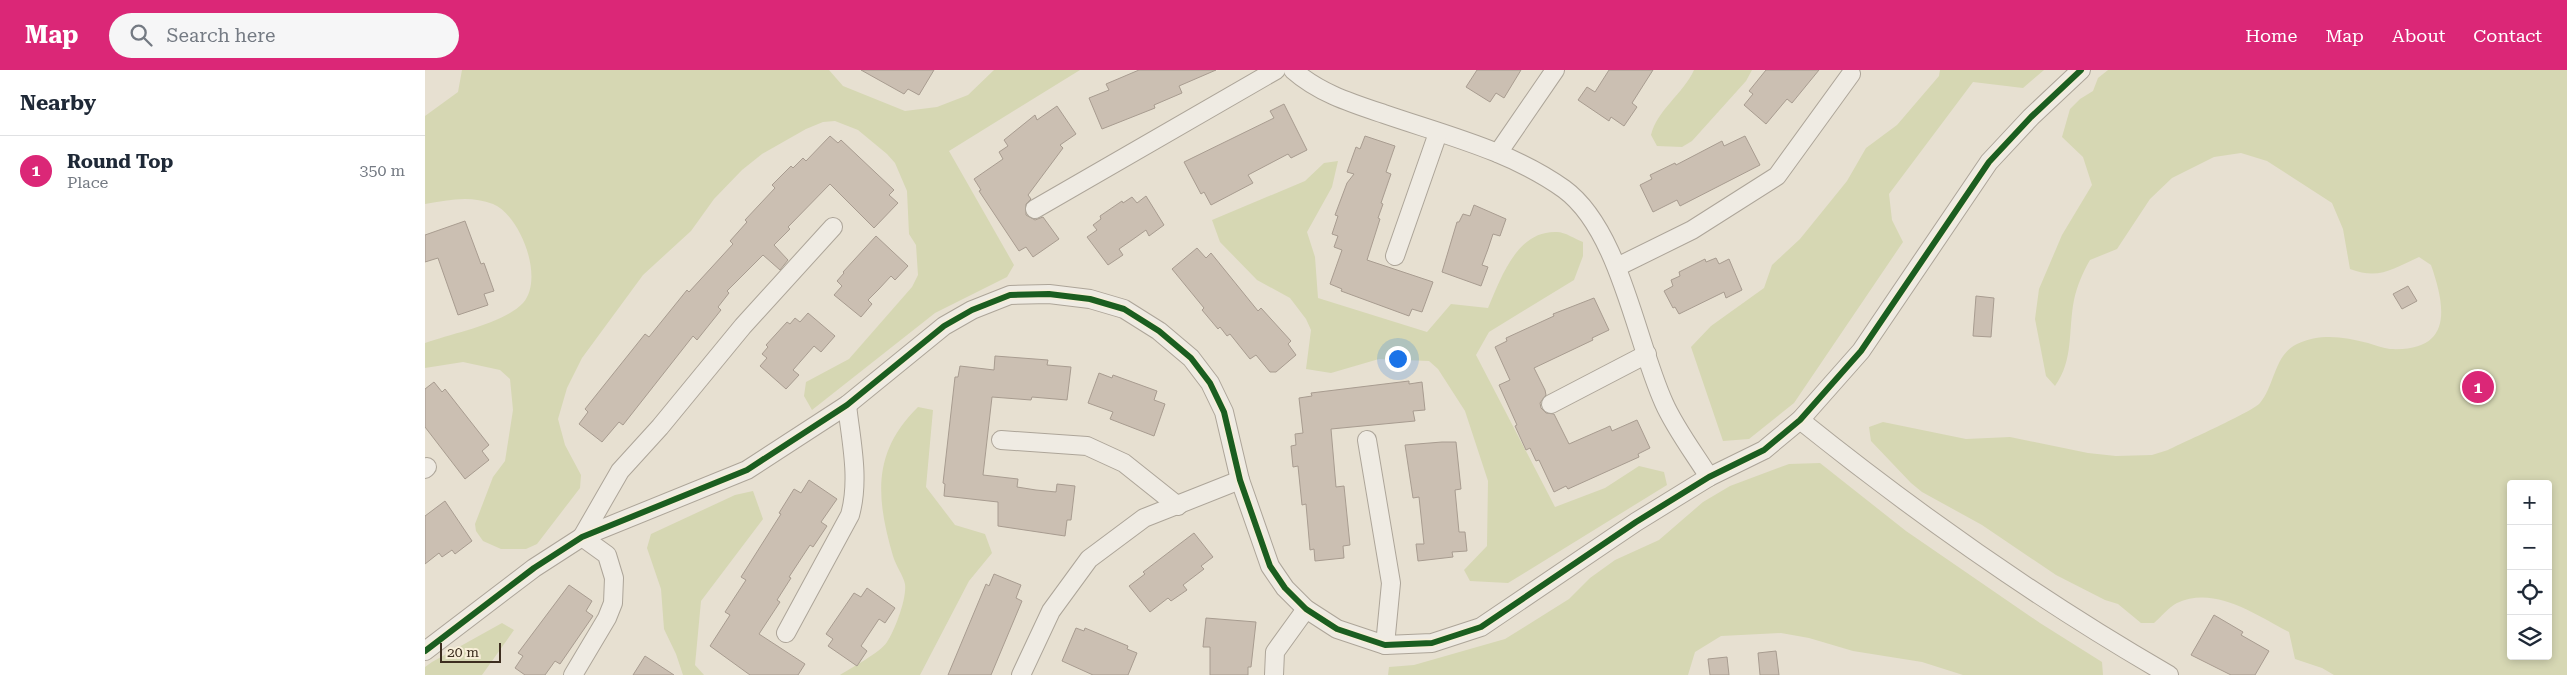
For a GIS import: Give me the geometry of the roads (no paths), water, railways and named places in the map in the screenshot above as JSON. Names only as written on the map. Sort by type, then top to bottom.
[{"type":"street","points":[[1035,209],[1276,70]]},
{"type":"street","points":[[1293,70],[1334,97],[1511,158],[1565,190],[1588,212],[1617,267],[1664,403],[1709,477]]},
{"type":"street","points":[[1497,153],[1555,70]]},
{"type":"street","points":[[425,651],[534,568],[582,537],[747,470],[847,405],[944,326],[972,310],[1010,295],[1049,294],[1090,299],[1124,309],[1159,330],[1191,358],[1209,383],[1224,412],[1240,480],[1270,566],[1285,588],[1306,609],[1337,629],[1385,646],[1432,643],[1481,627],[1636,522],[1709,477],[1764,450],[1800,420],[1861,351],[1989,162],[2031,117],[2081,70]]},
{"type":"street","points":[[1617,267],[1692,230],[1777,176],[1851,74]]},
{"type":"street","points":[[1395,256],[1438,133]]},
{"type":"street","points":[[582,537],[620,471],[660,427],[743,326],[833,227]]},
{"type":"street","points":[[1551,404],[1647,354]]},
{"type":"street","points":[[786,633],[853,507],[855,470],[847,405]]},
{"type":"street","points":[[1800,420],[1947,533],[2016,580],[2169,675]]},
{"type":"street","points":[[1001,440],[1087,446],[1124,464],[1178,506]]},
{"type":"street","points":[[1367,440],[1391,583],[1385,646]]},
{"type":"street","points":[[1024,674],[1051,611],[1089,558],[1144,518],[1240,480]]},
{"type":"street","points":[[573,675],[607,618],[613,602],[613,578],[607,555],[582,537]]},
{"type":"street","points":[[1274,675],[1275,652],[1306,609]]},
{"type":"place","name":"Round Top","points":[[2478,387]]}]
